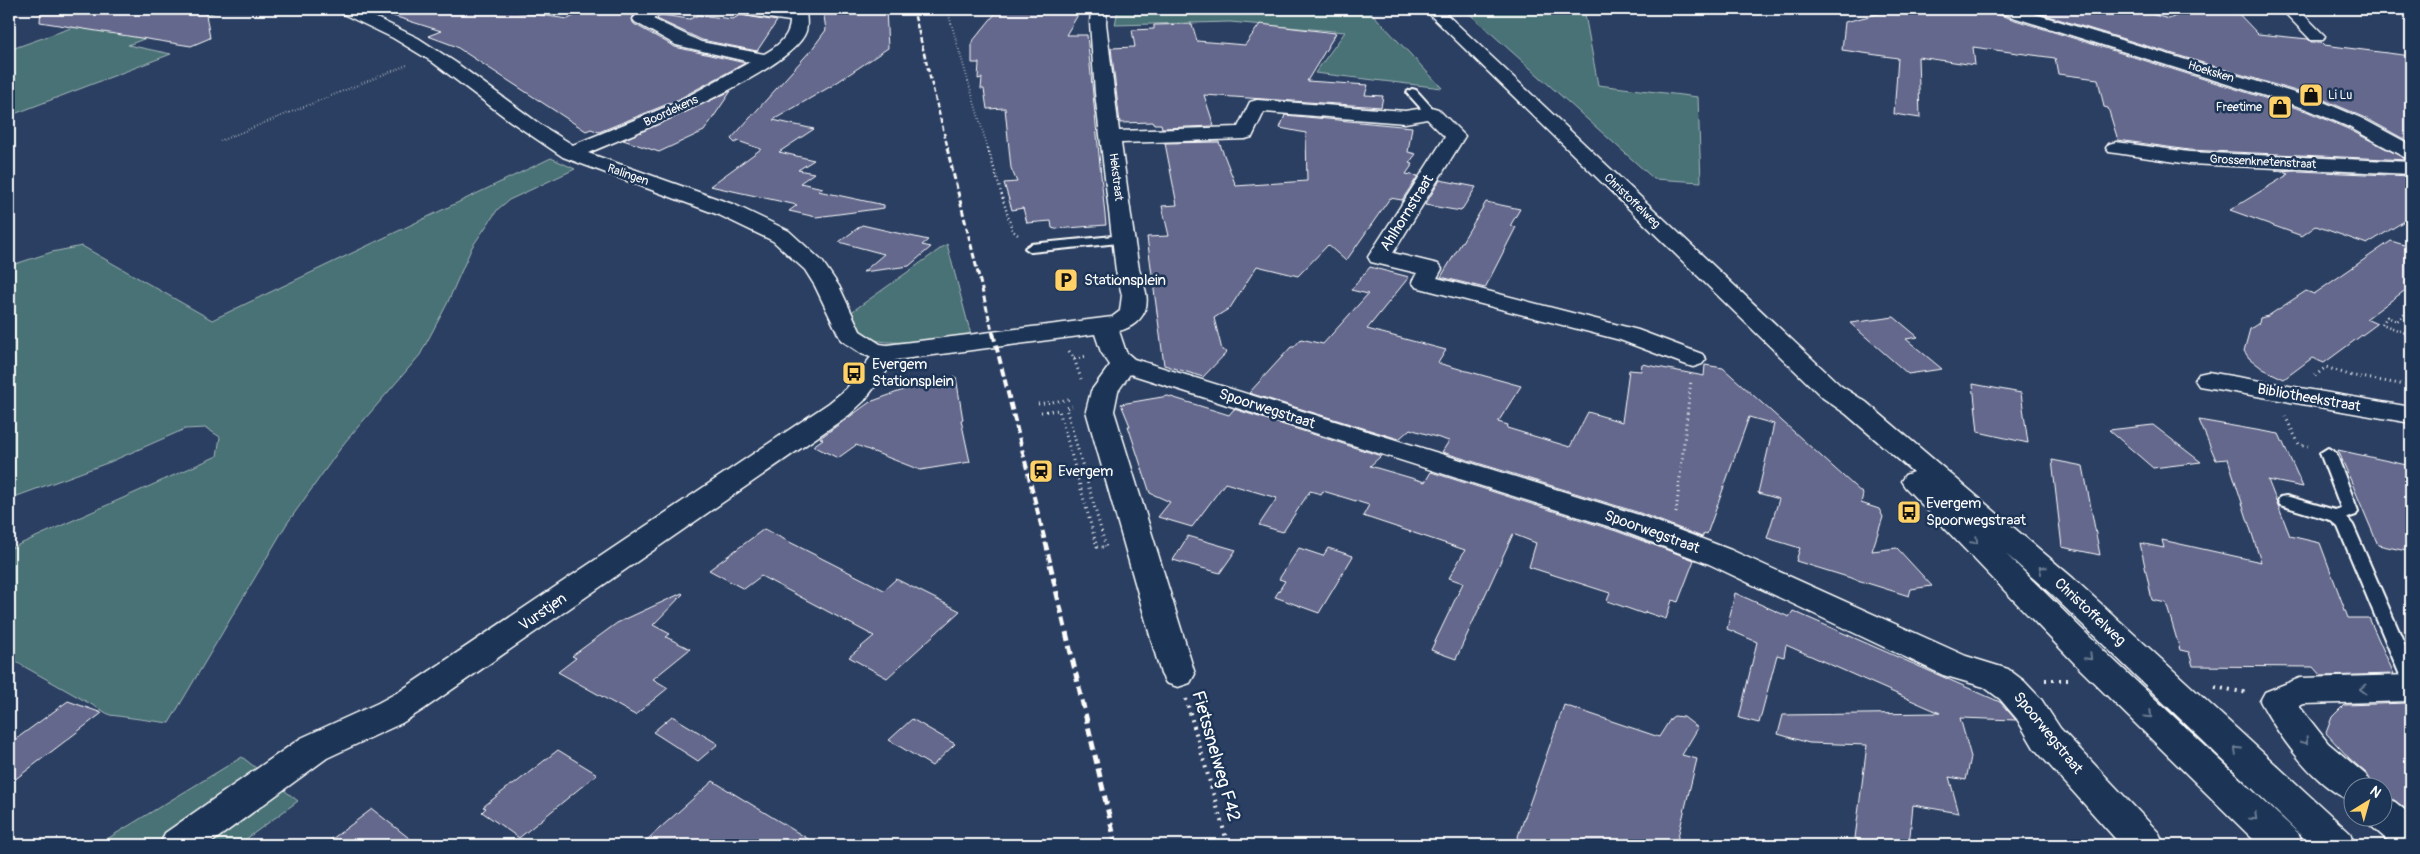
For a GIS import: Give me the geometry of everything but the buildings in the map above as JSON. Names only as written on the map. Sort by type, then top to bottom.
[{"type":"street","name":"Ralingen","points":[[345,9],[396,33],[432,55],[527,125],[570,152],[588,161],[727,210],[781,236],[814,266],[827,286],[850,335],[871,349],[887,353]]},
{"type":"street","name":"Boordekens","points":[[570,152],[683,107],[767,60],[788,46],[798,31],[799,13],[748,10],[751,9]]},
{"type":"street","name":"Hekstraat","points":[[1099,9],[1098,22],[1104,94],[1135,308],[1127,320],[1105,326]]},
{"type":"street","name":"Christoffelweg","points":[[1432,9],[1832,392],[1856,408],[2034,562],[2168,684],[2336,845]]},
{"type":"street","name":"Hoeksken","points":[[2003,9],[2298,99],[2356,123],[2411,153]]},
{"type":"street","points":[[2290,9],[2316,36]]},
{"type":"street","points":[[665,13],[682,41],[697,46],[767,60]]},
{"type":"street","points":[[1111,137],[1245,132],[1257,106],[1405,117],[1431,114]]},
{"type":"street","name":"Ahlhornstraat","points":[[1431,114],[1455,136],[1379,257],[1430,269],[1424,282],[1629,335],[1693,358]]},
{"type":"street","name":"Grossenknetenstraat","points":[[2116,148],[2189,158],[2411,168]]},
{"type":"street","points":[[887,353],[1105,326],[1112,352],[1116,358],[1125,364],[1105,387],[1100,400],[1100,411],[1178,674]]},
{"type":"street","name":"Vurstjen","points":[[179,845],[314,748],[390,713],[412,700],[839,409],[856,395],[887,353]]},
{"type":"street","name":"Spoorwegstraat","points":[[1125,364],[1628,522],[1720,557],[1955,666],[1996,678],[2012,690],[2030,709],[2047,738],[2145,845]]},
{"type":"street","name":"Bibliotheekstraat","points":[[2208,380],[2411,415]]},
{"type":"street","name":"Christoffelweg","points":[[1832,392],[1844,410],[2114,681],[2284,845]]},
{"type":"street","points":[[2342,776],[2315,753],[2299,734],[2277,701],[2300,691],[2411,688]]},
{"type":"street","points":[[2392,822],[2411,838]]},
{"type":"lane","points":[[1412,92],[1431,114]]},
{"type":"lane","points":[[1031,248],[1124,239]]},
{"type":"lane","points":[[2328,453],[2350,511],[2336,516]]},
{"type":"lane","points":[[2286,501],[2336,516],[2345,525],[2411,680]]},
{"type":"path","points":[[947,9],[1012,230],[1031,248]]},
{"type":"path","points":[[220,142],[432,55]]},
{"type":"path","points":[[2411,308],[2397,321],[2387,317],[2382,324],[2411,335]]},
{"type":"path","points":[[1060,331],[1071,357],[1074,358],[1084,387]]},
{"type":"path","points":[[1669,537],[1675,525],[1693,358]]},
{"type":"path","points":[[2272,391],[2299,444],[2327,450],[2328,453]]},
{"type":"path","points":[[1038,404],[1076,399]]},
{"type":"path","points":[[1041,412],[1059,410],[1097,547],[1106,546],[1066,408],[1075,404]]},
{"type":"path","name":"Fietssnelweg F42","points":[[1178,674],[1228,845]]},
{"type":"path","points":[[2038,680],[2114,681]]},
{"type":"path","points":[[2168,684],[2233,688],[2277,701]]},
{"type":"green space","points":[[124,9],[223,9],[128,45],[171,54],[9,116],[9,50]]},
{"type":"green space","points":[[1118,9],[1368,9],[1442,88],[1315,73],[1345,32],[1230,22],[1115,25]]},
{"type":"green space","points":[[1464,9],[1584,9],[1598,85],[1698,97],[1701,182],[1654,179]]},
{"type":"green space","points":[[551,158],[575,169],[509,200],[498,209],[472,247],[447,304],[420,355],[345,442],[286,525],[169,723],[110,715],[9,658],[9,549],[217,456],[220,437],[206,428],[185,429],[110,462],[9,499],[9,266],[52,252],[82,246],[212,320]]},
{"type":"green space","points":[[947,244],[971,335],[929,341],[895,342],[879,341],[866,337],[857,331],[850,313]]},
{"type":"green space","points":[[242,757],[298,801],[238,845],[97,845]]},
{"type":"railway","points":[[913,9],[948,149]]},
{"type":"railway","points":[[947,148],[993,334]]},
{"type":"railway","points":[[993,333],[1051,565]]},
{"type":"railway","points":[[1050,564],[1116,845]]},
{"type":"place","name":"Li Lu","points":[[2311,95]]},
{"type":"place","name":"Freetime","points":[[2280,107]]},
{"type":"place","name":"Stationsplein","points":[[1066,280]]},
{"type":"place","name":"Evergem Stationsplein","points":[[854,373]]},
{"type":"place","name":"Evergem","points":[[1041,471]]},
{"type":"place","name":"Evergem Spoorwegstraat","points":[[1909,512]]}]
